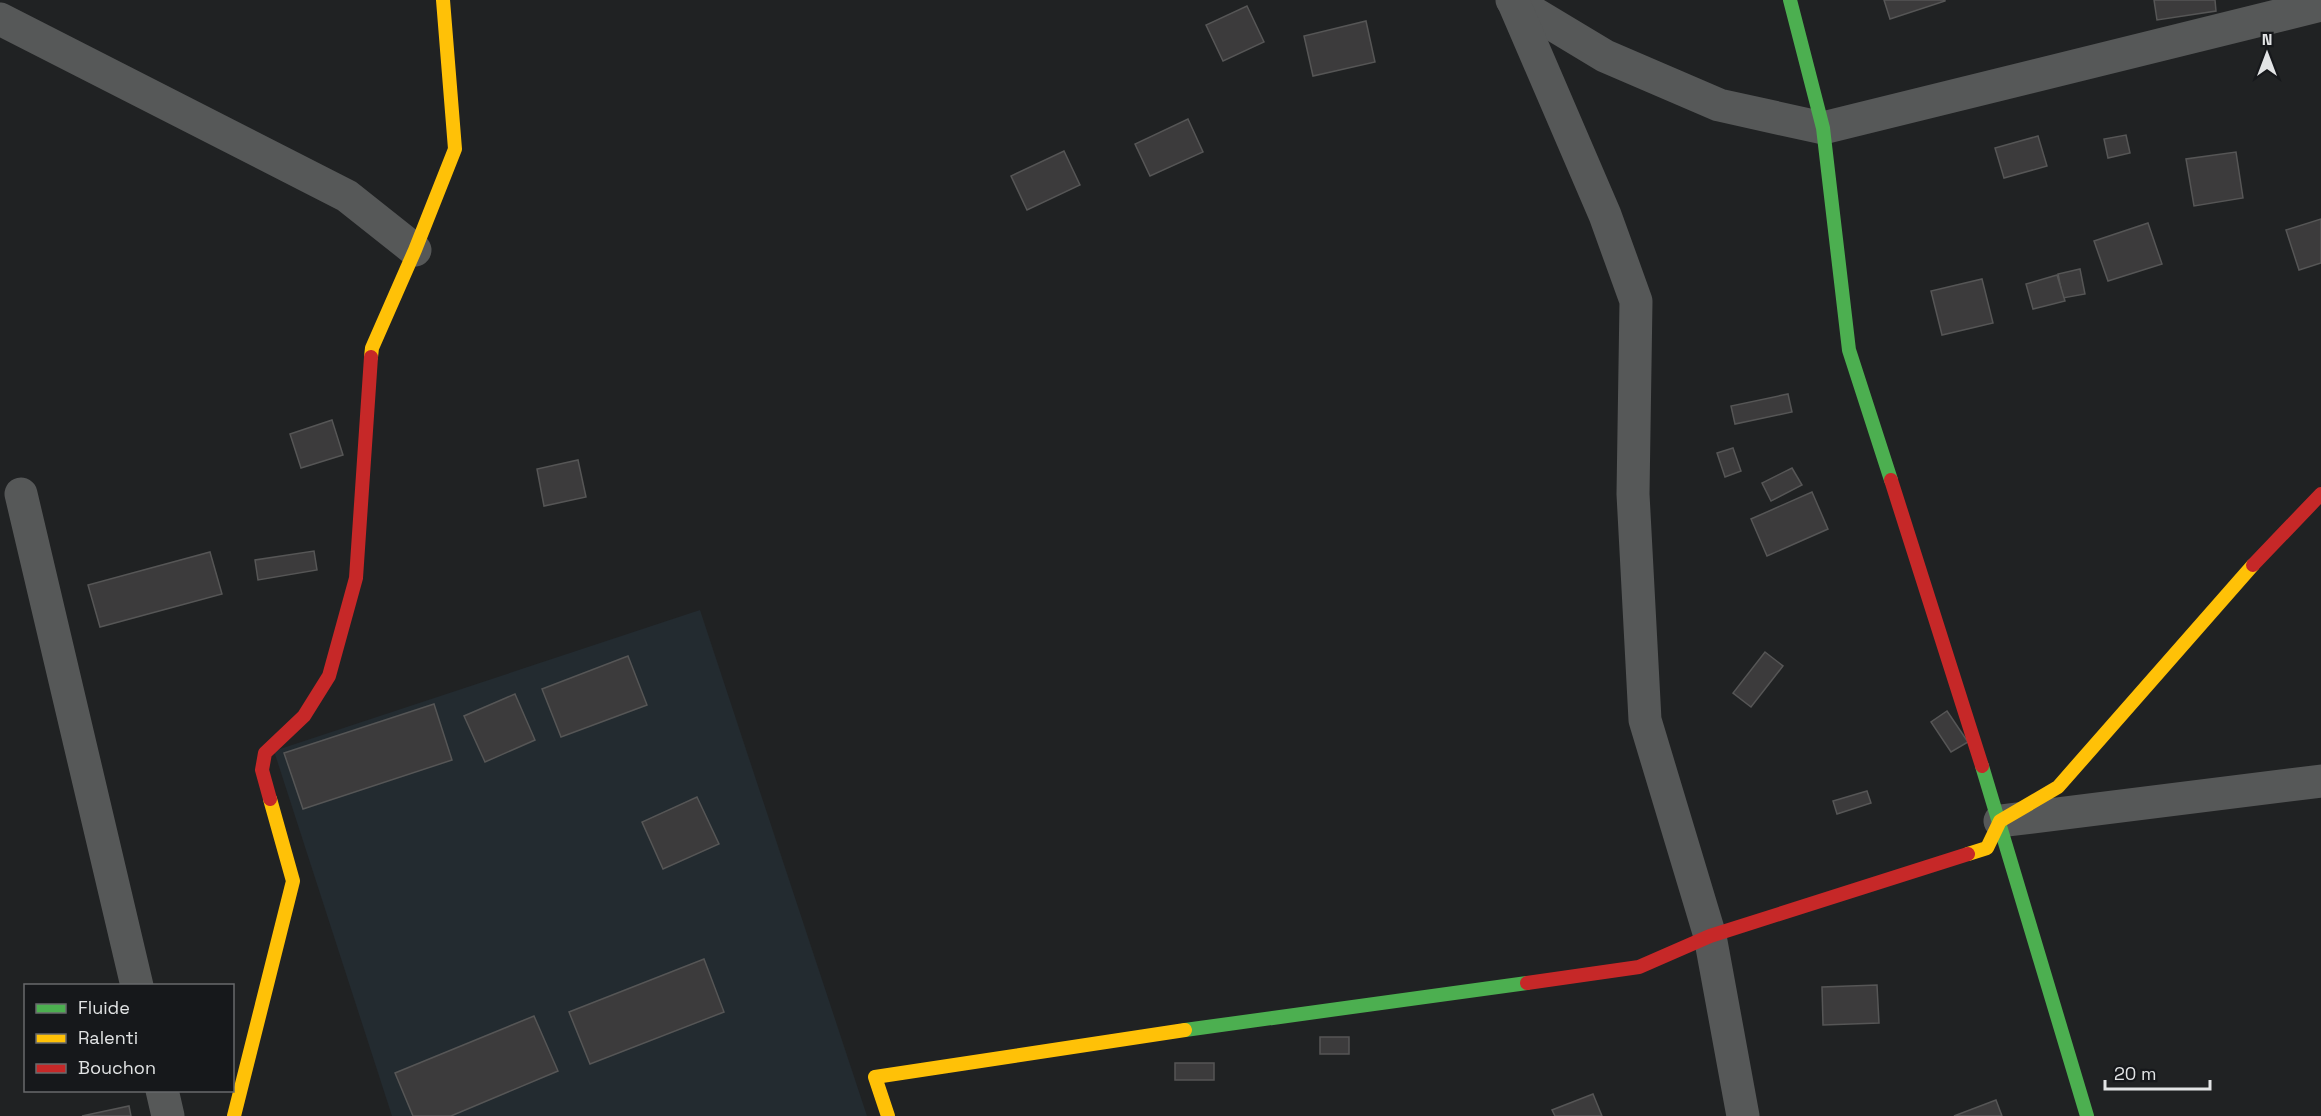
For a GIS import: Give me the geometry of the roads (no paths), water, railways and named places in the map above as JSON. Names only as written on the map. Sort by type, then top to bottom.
[{"type":"street","points":[[234,1116],[293,881],[262,770],[265,753],[304,716],[329,675],[356,578],[372,348],[415,250],[455,149],[443,0]]},
{"type":"street","points":[[1790,0],[1823,128],[1849,350],[2000,821],[2087,1116]]},
{"type":"street","points":[[1512,1],[1605,56],[1719,105],[1823,128],[2321,5]]},
{"type":"street","points":[[1512,1],[1605,215],[1636,300],[1633,494],[1645,720],[1710,936],[1743,1116]]},
{"type":"street","points":[[0,19],[347,196],[415,250]]},
{"type":"street","points":[[21,494],[137,984]]},
{"type":"street","points":[[888,1116],[875,1077],[1108,1041],[1638,967],[1710,936],[1986,848],[2000,821],[2058,787],[2276,539],[2321,494]]},
{"type":"street","points":[[2000,821],[2321,781]]},
{"type":"street","points":[[162,1092],[168,1116]]}]
